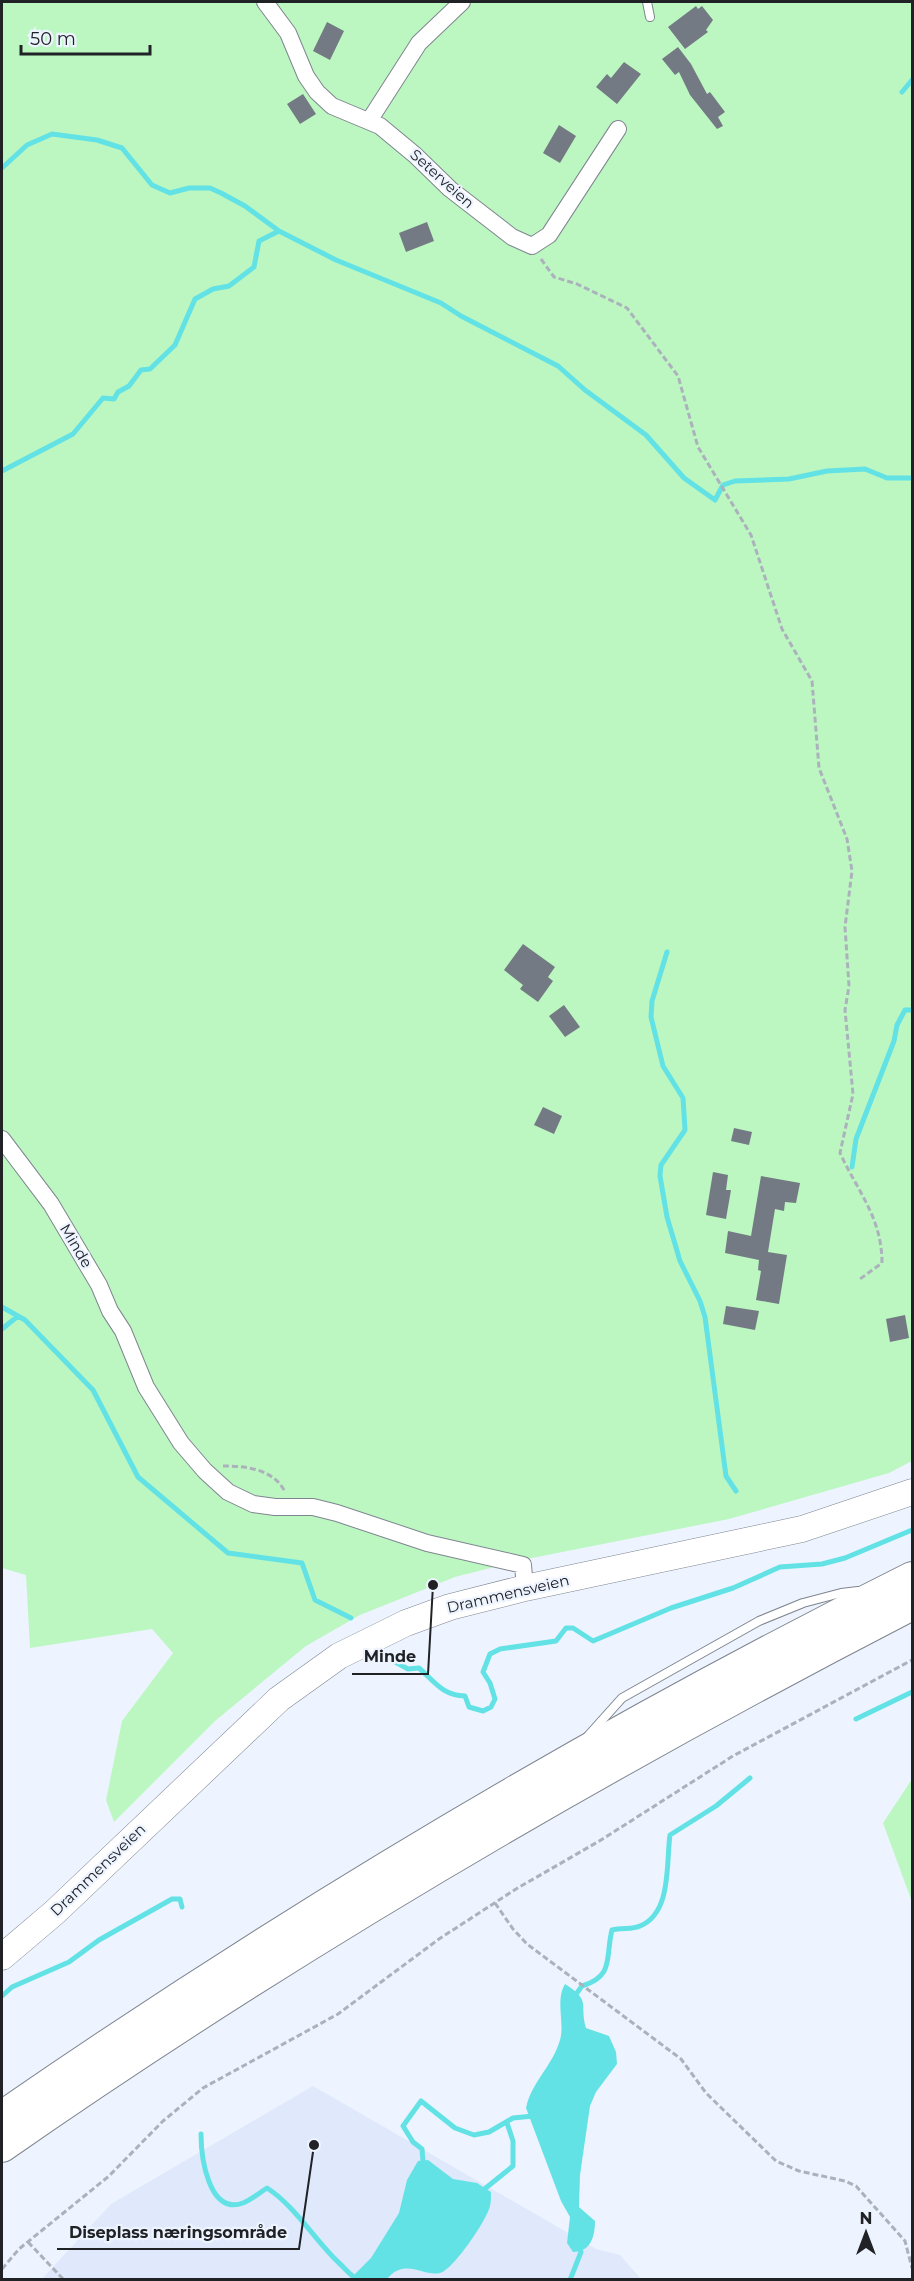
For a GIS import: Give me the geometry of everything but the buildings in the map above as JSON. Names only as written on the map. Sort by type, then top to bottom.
[{"type":"highway","points":[[2,2116],[121,2036],[317,1910],[572,1759],[755,1658],[904,1590]]},
{"type":"highway","points":[[2,2147],[180,2027],[476,1843],[655,1742],[904,1590]]},
{"type":"main road","name":"Drammensveien","points":[[2,1957],[55,1912],[248,1727],[310,1675],[339,1656],[406,1623],[524,1577],[802,1529],[912,1492]]},
{"type":"street","name":"Seterveien","points":[[265,2],[288,33],[301,66],[317,92],[332,106],[369,121],[400,142],[479,213],[512,237],[532,246]]},
{"type":"street","points":[[369,121],[419,43],[462,2]]},
{"type":"street","points":[[532,246],[549,235],[618,129]]},
{"type":"street","name":"Minde","points":[[2,1139],[51,1204],[99,1285],[110,1311],[123,1331],[146,1387],[181,1443],[205,1471],[228,1492],[253,1504],[313,1507],[337,1513],[524,1577]]},
{"type":"lane","points":[[647,2],[650,17]]},
{"type":"lane","points":[[572,1759],[622,1698],[759,1621],[803,1603],[842,1593],[904,1590]]},
{"type":"path","points":[[532,246],[554,277],[577,284],[627,308],[678,376],[698,447],[751,535],[782,629],[812,681],[819,768],[847,839],[852,871],[845,927],[849,986],[845,1010],[853,1094],[840,1153],[877,1221],[882,1242],[882,1263],[860,1279]]},
{"type":"path","points":[[205,1471],[214,1466],[245,1466],[269,1474],[284,1489],[288,1506]]},
{"type":"path","points":[[2,2269],[28,2242],[110,2176],[163,2121],[203,2088],[338,2014],[439,1939],[602,1840],[733,1756],[912,1660]]},
{"type":"path","points":[[495,1903],[513,1929],[527,1944],[681,2059],[705,2093],[776,2161],[799,2171],[845,2181],[856,2186],[905,2241],[912,2268]]},
{"type":"path","points":[[28,2242],[64,2280]]},
{"type":"shaded area","points":[[313,2086],[596,2249],[620,2255],[641,2279],[41,2280],[111,2204]]},
{"type":"green space","points":[[2,2],[912,2],[912,1461],[889,1473],[729,1519],[522,1560],[455,1577],[360,1615],[306,1646],[215,1721],[114,1822],[106,1800],[122,1721],[173,1653],[152,1629],[30,1648],[26,1575],[2,1568]]},
{"type":"green space","points":[[912,1779],[912,1902],[883,1823]]},
{"type":"water","points":[[565,1984],[582,1999],[586,2028],[609,2036],[616,2052],[617,2064],[596,2092],[590,2106],[580,2175],[579,2207],[595,2221],[595,2227],[588,2246],[573,2252],[567,2243],[570,2217],[561,2201],[526,2108],[532,2090],[552,2058],[560,2040],[560,2005]]},
{"type":"water","points":[[428,2160],[453,2179],[477,2183],[491,2192],[488,2213],[476,2233],[453,2263],[440,2273],[434,2274],[407,2268],[400,2269],[387,2279],[350,2279],[371,2258],[399,2213],[407,2180],[418,2161]]},
{"type":"waterway","points":[[902,92],[912,80]]},
{"type":"waterway","points":[[2,168],[27,145],[52,134],[97,140],[122,148],[152,185],[170,193],[189,188],[210,188],[221,193],[245,206],[279,231],[336,260],[441,303],[461,316],[558,366],[585,390],[646,435],[684,478],[715,500],[723,485],[735,481],[789,479],[827,471],[865,469],[887,478],[912,478]]},
{"type":"waterway","points":[[2,471],[73,434],[103,398],[114,399],[118,392],[129,386],[141,370],[150,369],[175,345],[195,299],[213,289],[229,286],[254,267],[259,241],[279,231]]},
{"type":"waterway","points":[[667,952],[652,1001],[651,1017],[663,1066],[683,1098],[685,1130],[661,1165],[660,1176],[667,1217],[680,1261],[700,1301],[705,1317],[726,1476],[736,1491]]},
{"type":"waterway","points":[[852,1167],[856,1139],[894,1041],[897,1025],[905,1010],[912,1010]]},
{"type":"waterway","points":[[2,1307],[25,1320],[93,1390],[138,1477],[228,1553],[302,1563],[315,1600],[351,1618]]},
{"type":"waterway","points":[[2,1329],[18,1316]]},
{"type":"waterway","points":[[388,1658],[408,1669],[419,1668],[445,1690],[465,1696],[469,1707],[483,1711],[491,1707],[495,1699],[490,1683],[483,1672],[490,1654],[500,1649],[556,1641],[566,1628],[573,1628],[593,1641],[671,1608],[733,1588],[780,1567],[822,1564],[845,1558],[912,1530]]},
{"type":"waterway","points":[[856,1719],[912,1692]]},
{"type":"waterway","points":[[574,1997],[582,1986],[600,1977],[604,1971],[612,1930],[640,1926],[650,1920],[658,1910],[666,1886],[670,1835],[716,1806],[750,1778]]},
{"type":"waterway","points":[[2,1996],[12,1987],[69,1962],[99,1940],[172,1899],[180,1899],[182,1907]]},
{"type":"waterway","points":[[423,2161],[422,2149],[413,2142],[403,2126],[421,2101],[455,2128],[474,2135],[489,2132],[513,2118],[533,2116]]},
{"type":"waterway","points":[[482,2191],[513,2166],[513,2141],[507,2123]]},
{"type":"waterway","points":[[201,2134],[209,2181],[214,2192],[222,2201],[231,2205],[243,2203],[267,2188],[287,2204],[329,2253],[359,2280]]},
{"type":"waterway","points":[[570,2280],[581,2252]]},
{"type":"place","name":"Minde","points":[[433,1585]]},
{"type":"place","name":"Diseplass næringsområde","points":[[314,2145]]}]
